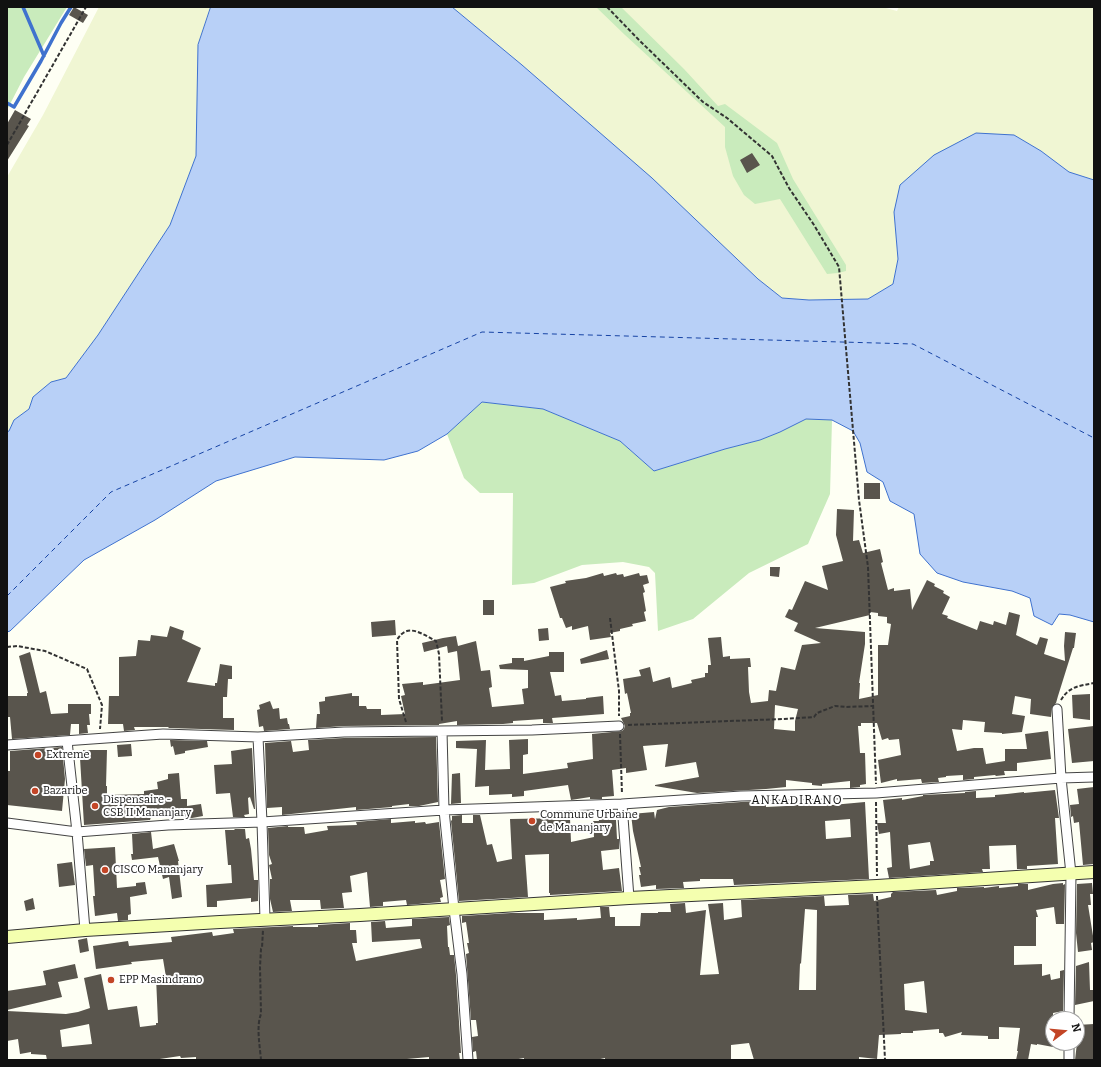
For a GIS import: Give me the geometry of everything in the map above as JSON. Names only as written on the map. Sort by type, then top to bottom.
[{"type":"street","points":[[1057,709],[1061,778],[1071,874],[1069,1011]]},
{"type":"street","points":[[7,745],[164,734],[258,737],[344,732],[532,730],[619,726]]},
{"type":"street","points":[[442,731],[444,810],[462,974],[468,1060]]},
{"type":"street","points":[[258,737],[265,919]]},
{"type":"street","points":[[68,741],[85,930]]},
{"type":"street","points":[[7,824],[77,832],[168,825],[262,822],[444,810],[622,804],[741,796],[876,793],[1061,778],[1094,777]]},
{"type":"street","points":[[622,804],[629,898]]},
{"type":"street","points":[[7,937],[85,930],[265,919],[360,915],[629,898],[877,886],[1094,872]]},
{"type":"path","points":[[7,145],[86,7]]},
{"type":"path","points":[[607,7],[704,102],[727,118],[772,156],[789,188],[818,231],[839,267],[858,500],[868,567],[876,793],[877,886],[885,1060]]},
{"type":"path","points":[[610,618],[619,691],[622,804]]},
{"type":"path","points":[[409,731],[399,699],[397,640],[401,633],[408,630],[416,631],[436,641],[439,654],[442,731]]},
{"type":"path","points":[[7,647],[16,646],[45,651],[87,669],[102,705],[100,723],[101,738]]},
{"type":"path","points":[[1057,709],[1065,693],[1075,688],[1094,683]]},
{"type":"path","points":[[619,726],[782,719],[814,716],[817,713],[835,706],[873,706]]},
{"type":"path","points":[[261,1060],[259,1037],[259,1019],[261,1014],[260,968],[262,930],[265,919]]},
{"type":"green space","points":[[7,7],[67,7],[24,77],[7,110]]},
{"type":"green space","points":[[99,7],[211,7],[198,45],[196,156],[170,225],[98,335],[66,378],[51,382],[33,397],[29,409],[14,420],[9,431],[7,432],[7,177],[43,115]]},
{"type":"green space","points":[[452,7],[882,7],[897,11],[899,7],[1094,7],[1094,180],[1069,172],[1041,151],[1014,135],[894,212],[898,259],[893,284],[868,299],[809,300],[782,298],[758,279],[522,65]]},
{"type":"green space","points":[[596,7],[621,7],[684,69],[718,106],[725,104],[777,143],[793,179],[846,265],[846,271],[827,274],[780,199],[755,204],[744,195],[733,176],[725,147],[725,127]]},
{"type":"green space","points":[[482,402],[543,409],[620,441],[654,471],[760,440],[806,419],[832,420],[830,494],[808,544],[749,573],[693,619],[658,631],[655,573],[649,567],[623,562],[582,565],[534,583],[512,585],[513,493],[480,493],[464,478],[447,434]]},
{"type":"water","points":[[211,7],[452,7],[522,65],[652,178],[758,279],[782,298],[809,300],[868,299],[893,284],[898,259],[894,212],[900,185],[934,155],[976,133],[1014,135],[1041,151],[1069,172],[1094,180],[1094,622],[1070,615],[1059,614],[1052,625],[1034,616],[1030,598],[1012,591],[963,582],[937,573],[920,554],[914,514],[890,501],[883,482],[867,472],[860,443],[853,431],[832,420],[806,419],[760,440],[654,471],[620,441],[543,409],[482,402],[447,434],[418,451],[384,460],[295,457],[216,481],[155,520],[84,560],[10,631],[7,632],[7,432],[9,431],[14,420],[29,409],[33,397],[51,382],[66,378],[98,335],[170,225],[196,156],[198,45]]},
{"type":"building","points":[[74,7],[88,15],[83,23],[69,15]]},
{"type":"building","points":[[15,110],[31,119],[27,125],[29,126],[7,161],[7,124]]},
{"type":"building","points":[[752,153],[760,165],[747,173],[740,160]]},
{"type":"building","points":[[864,483],[880,483],[880,499],[864,499]]},
{"type":"building","points":[[837,509],[854,510],[853,541],[859,540],[863,553],[880,549],[883,562],[881,563],[888,590],[894,588],[894,591],[910,589],[912,610],[927,580],[935,584],[934,586],[944,591],[943,593],[950,597],[942,614],[948,616],[947,618],[977,630],[980,621],[993,625],[994,621],[1006,625],[1009,612],[1020,615],[1016,635],[1037,645],[1040,637],[1048,639],[1044,654],[1065,661],[1065,632],[1076,633],[1074,648],[1056,703],[1052,707],[1051,717],[1030,714],[1031,699],[1015,696],[1012,714],[1025,716],[1022,732],[1002,734],[984,732],[985,722],[963,720],[962,730],[952,729],[957,751],[983,748],[986,764],[1005,761],[1005,749],[1027,749],[1025,734],[1048,731],[1051,759],[1017,763],[1017,771],[1004,771],[1005,775],[974,777],[974,779],[963,780],[963,775],[946,776],[938,778],[939,782],[922,783],[921,779],[897,781],[897,779],[881,783],[878,760],[901,755],[899,739],[889,740],[888,738],[882,740],[877,723],[861,723],[861,726],[858,726],[860,753],[865,753],[866,784],[860,785],[860,787],[850,788],[850,781],[822,784],[822,786],[812,785],[812,783],[786,780],[786,787],[697,793],[655,786],[699,777],[696,762],[665,767],[668,744],[643,746],[647,770],[626,773],[626,768],[612,770],[614,796],[602,797],[602,799],[590,799],[590,797],[571,800],[568,785],[524,791],[524,796],[512,797],[512,794],[489,795],[489,786],[475,787],[477,749],[456,748],[456,741],[486,740],[485,770],[510,769],[509,740],[528,739],[528,754],[523,755],[523,774],[568,768],[567,763],[593,759],[592,734],[622,731],[625,726],[621,718],[630,716],[631,713],[627,693],[625,694],[623,679],[641,676],[639,670],[650,667],[653,682],[670,677],[672,688],[692,683],[691,680],[705,677],[705,673],[708,673],[708,665],[711,665],[708,638],[721,637],[723,657],[730,656],[730,659],[750,658],[751,667],[748,667],[751,703],[768,701],[769,690],[776,691],[781,667],[795,670],[802,645],[821,643],[794,631],[798,623],[785,617],[789,609],[792,610],[805,581],[828,590],[822,566],[843,561],[836,535]],"holes":[[[870,612],[878,613],[878,616],[887,617],[887,623],[891,624],[888,645],[878,645],[878,695],[859,699],[859,683],[865,644],[865,632],[815,628],[870,615]],[[775,705],[798,709],[795,721],[795,731],[774,729]]]},
{"type":"building","points":[[770,567],[780,567],[779,577],[770,576]]},
{"type":"building","points":[[603,573],[604,576],[616,573],[617,575],[623,574],[624,577],[639,573],[640,576],[647,575],[649,583],[643,585],[645,592],[643,593],[646,621],[632,624],[633,626],[610,633],[611,637],[590,640],[588,626],[572,630],[572,626],[566,628],[562,618],[560,618],[550,587],[566,583],[565,581],[586,578]]},
{"type":"building","points":[[483,600],[494,600],[494,615],[483,615]]},
{"type":"building","points":[[395,620],[396,635],[372,637],[371,622]]},
{"type":"building","points":[[170,626],[184,631],[182,639],[201,648],[187,682],[215,686],[215,683],[217,683],[220,664],[232,666],[232,679],[228,679],[227,697],[223,697],[223,718],[234,718],[234,730],[134,727],[135,730],[124,731],[123,724],[108,724],[109,696],[119,696],[119,657],[136,656],[138,640],[150,641],[151,635],[167,637]]},
{"type":"building","points":[[548,628],[549,640],[539,641],[538,629]]},
{"type":"building","points":[[456,636],[458,646],[476,641],[481,671],[490,670],[492,687],[489,688],[492,707],[524,704],[522,689],[528,688],[528,670],[500,669],[499,665],[512,663],[512,658],[524,658],[524,661],[549,656],[549,652],[564,652],[564,672],[550,672],[555,696],[561,695],[562,701],[603,696],[604,714],[552,718],[553,723],[543,723],[543,719],[513,721],[513,723],[503,724],[457,725],[457,721],[439,725],[344,726],[316,728],[317,714],[320,714],[319,702],[325,701],[325,697],[352,693],[352,696],[359,696],[359,706],[366,706],[367,709],[381,709],[381,715],[405,714],[401,696],[405,695],[402,684],[423,682],[423,685],[460,680],[457,651],[448,653],[447,646],[424,652],[422,643]]},
{"type":"building","points":[[607,650],[609,659],[581,664],[580,659]]},
{"type":"building","points":[[30,652],[40,693],[46,691],[51,714],[68,713],[68,704],[91,704],[91,714],[89,714],[90,725],[87,725],[88,733],[79,734],[79,724],[71,724],[70,735],[12,739],[10,717],[7,717],[7,696],[27,696],[28,693],[19,656]]},
{"type":"building","points":[[1090,694],[1090,720],[1073,718],[1072,695]]},
{"type":"building","points":[[270,701],[273,709],[279,708],[280,719],[287,718],[290,729],[264,731],[263,726],[259,727],[257,710],[260,709],[259,705]]},
{"type":"building","points":[[1094,726],[1094,761],[1072,763],[1068,729]]},
{"type":"building","points":[[436,737],[438,802],[419,806],[409,806],[409,804],[356,810],[356,807],[282,815],[282,807],[267,808],[265,743],[291,741],[293,752],[309,750],[308,740]]},
{"type":"building","points":[[170,740],[207,741],[208,747],[185,751],[185,753],[175,755],[173,746],[171,747]]},
{"type":"building","points":[[131,744],[132,756],[118,757],[117,745]]},
{"type":"building","points":[[62,747],[65,779],[62,811],[7,805],[7,771],[10,771],[10,751]]},
{"type":"building","points":[[252,748],[255,809],[250,797],[248,798],[249,814],[244,815],[245,817],[233,817],[230,793],[216,794],[214,765],[232,764],[231,751]]},
{"type":"building","points":[[83,750],[107,750],[107,795],[144,794],[144,791],[158,789],[157,782],[168,779],[168,774],[179,773],[181,799],[187,799],[187,806],[201,804],[203,816],[192,818],[172,816],[151,817],[150,820],[84,825],[80,758],[82,758]]},
{"type":"building","points":[[460,773],[461,803],[451,804],[452,774]]},
{"type":"building","points":[[1094,787],[1094,864],[1083,865],[1079,822],[1074,823],[1073,816],[1071,817],[1070,805],[1079,804],[1077,789]]},
{"type":"building","points":[[1055,790],[1059,818],[1055,818],[1058,864],[1027,866],[1027,869],[1017,869],[1016,845],[989,846],[990,869],[982,869],[983,872],[889,878],[887,868],[892,867],[890,832],[879,834],[877,823],[886,823],[883,800],[902,798],[902,800],[923,795],[976,791],[976,798]],"holes":[[[930,842],[934,861],[930,861],[930,865],[910,869],[908,845]]]},
{"type":"building","points":[[766,801],[766,807],[812,804],[821,806],[865,802],[869,879],[734,885],[733,879],[700,879],[700,881],[683,882],[684,888],[656,889],[656,885],[641,887],[639,867],[641,867],[631,814],[654,812],[655,819],[657,810],[669,807]],"holes":[[[850,819],[851,837],[826,839],[825,821]]]},
{"type":"building","points":[[597,811],[606,811],[609,820],[616,820],[619,849],[601,851],[603,870],[619,868],[622,891],[550,895],[549,854],[525,855],[528,897],[459,901],[451,821],[452,816],[462,815],[462,823],[473,823],[473,815],[480,815],[487,845],[492,844],[497,862],[512,859],[510,819],[570,818],[571,842],[594,837],[593,821],[599,821]]},
{"type":"building","points":[[391,819],[391,823],[415,821],[415,823],[425,822],[426,824],[439,822],[445,879],[440,880],[443,897],[440,898],[441,902],[407,905],[406,900],[383,902],[383,906],[370,907],[367,872],[350,876],[352,892],[342,893],[344,908],[321,909],[320,900],[290,900],[292,911],[273,912],[270,899],[270,879],[272,879],[269,865],[272,864],[269,855],[268,828],[288,826],[304,827],[305,834],[328,830],[327,826],[357,825],[356,822]]},
{"type":"building","points":[[234,829],[245,829],[246,839],[249,838],[254,880],[258,880],[258,901],[251,902],[251,898],[217,901],[217,907],[207,907],[206,885],[232,883],[231,865],[228,865],[225,830],[235,830]]},
{"type":"building","points":[[151,832],[153,849],[174,844],[179,861],[182,897],[172,899],[169,877],[163,879],[158,857],[132,860],[132,834]]},
{"type":"building","points":[[115,847],[117,888],[136,886],[136,883],[145,882],[147,894],[130,897],[131,914],[128,915],[128,920],[118,921],[117,913],[95,916],[93,896],[95,896],[93,865],[86,866],[84,849]]},
{"type":"building","points":[[72,862],[75,885],[59,887],[57,864]]},
{"type":"building","points":[[1092,883],[1093,894],[1090,894],[1091,905],[1088,905],[1094,942],[1091,943],[1092,950],[1078,952],[1076,933],[1077,884]]},
{"type":"building","points":[[1018,884],[1028,884],[1028,890],[1053,884],[1065,884],[1064,924],[1056,924],[1054,907],[1036,910],[1038,917],[1036,917],[1036,946],[1014,946],[1014,965],[1042,964],[1042,976],[1050,974],[1051,980],[1060,978],[1060,971],[1064,970],[1063,1011],[1045,1011],[1045,1046],[1031,1044],[1028,1060],[1016,1060],[1020,1028],[999,1027],[999,1039],[988,1039],[988,1036],[961,1035],[962,1032],[945,1037],[943,1033],[939,1033],[939,1029],[913,1031],[913,1033],[879,1035],[877,1059],[859,1057],[859,1060],[754,1060],[749,1043],[731,1045],[731,1060],[605,1060],[605,1058],[596,1060],[524,1060],[524,1058],[513,1060],[477,1060],[476,1051],[473,1052],[472,1037],[478,1036],[476,1020],[471,1020],[466,954],[469,953],[467,943],[469,943],[466,922],[462,923],[462,916],[511,913],[544,913],[544,920],[577,918],[577,920],[601,918],[600,907],[609,907],[610,917],[615,917],[615,926],[640,926],[641,913],[671,912],[670,904],[685,903],[686,913],[706,910],[700,975],[719,974],[708,904],[723,903],[724,920],[742,917],[741,900],[824,896],[825,906],[849,905],[848,895],[873,894],[874,901],[891,897],[893,892],[936,890],[937,895],[957,891],[957,888],[984,888],[999,886],[999,888],[1018,886]],"holes":[[[805,909],[817,910],[816,990],[799,990]],[[924,981],[927,1013],[905,1010],[904,984]]]},
{"type":"building","points":[[33,898],[35,909],[26,911],[24,901]]},
{"type":"building","points":[[449,917],[450,925],[447,926],[448,947],[450,955],[454,955],[461,1053],[459,1053],[460,1060],[429,1060],[429,1057],[407,1059],[408,1060],[196,1060],[196,1057],[181,1058],[180,1056],[153,1060],[47,1060],[46,1055],[31,1054],[31,1052],[20,1054],[18,1039],[7,1041],[7,1011],[66,1014],[90,1008],[84,978],[101,974],[108,1010],[137,1006],[140,1027],[156,1025],[156,1023],[158,1023],[156,977],[166,977],[163,959],[131,962],[132,964],[96,969],[93,946],[128,941],[129,946],[172,942],[171,937],[212,932],[213,936],[234,933],[233,929],[293,926],[318,927],[318,925],[350,923],[350,930],[356,930],[357,943],[352,943],[356,961],[422,948],[420,939],[372,942],[371,922],[385,921],[386,928],[412,926],[412,919]],"holes":[[[89,1024],[92,1044],[62,1047],[60,1030]]]},
{"type":"building","points":[[87,938],[89,951],[80,953],[78,940]]},
{"type":"building","points":[[1089,962],[1090,990],[1094,990],[1094,1001],[1075,1005],[1076,966]]},
{"type":"building","points":[[75,964],[78,978],[58,982],[62,997],[7,1010],[7,991],[46,985],[43,971]]},
{"type":"building","points":[[1094,1024],[1094,1060],[1075,1060],[1076,1051],[1085,1051],[1085,1025]]},
{"type":"waterway","points":[[23,7],[44,56]]},
{"type":"waterway","points":[[7,103],[14,107],[71,7]]},
{"type":"ferry route","points":[[7,596],[111,492],[482,332],[913,344],[1094,438]]},
{"type":"place","name":"Extreme","points":[[38,755]]},
{"type":"place","name":"Bazaribe","points":[[35,791]]},
{"type":"place","name":"Dispensaire - CSB II Mananjary","points":[[95,806]]},
{"type":"place","name":"Commune Urbaine de Mananjary","points":[[532,821]]},
{"type":"place","name":"CISCO Mananjary","points":[[105,870]]},
{"type":"place","name":"EPP Masindrano","points":[[111,980]]},
{"type":"district","name":"ANKADIRANO","points":[[797,801]]}]
